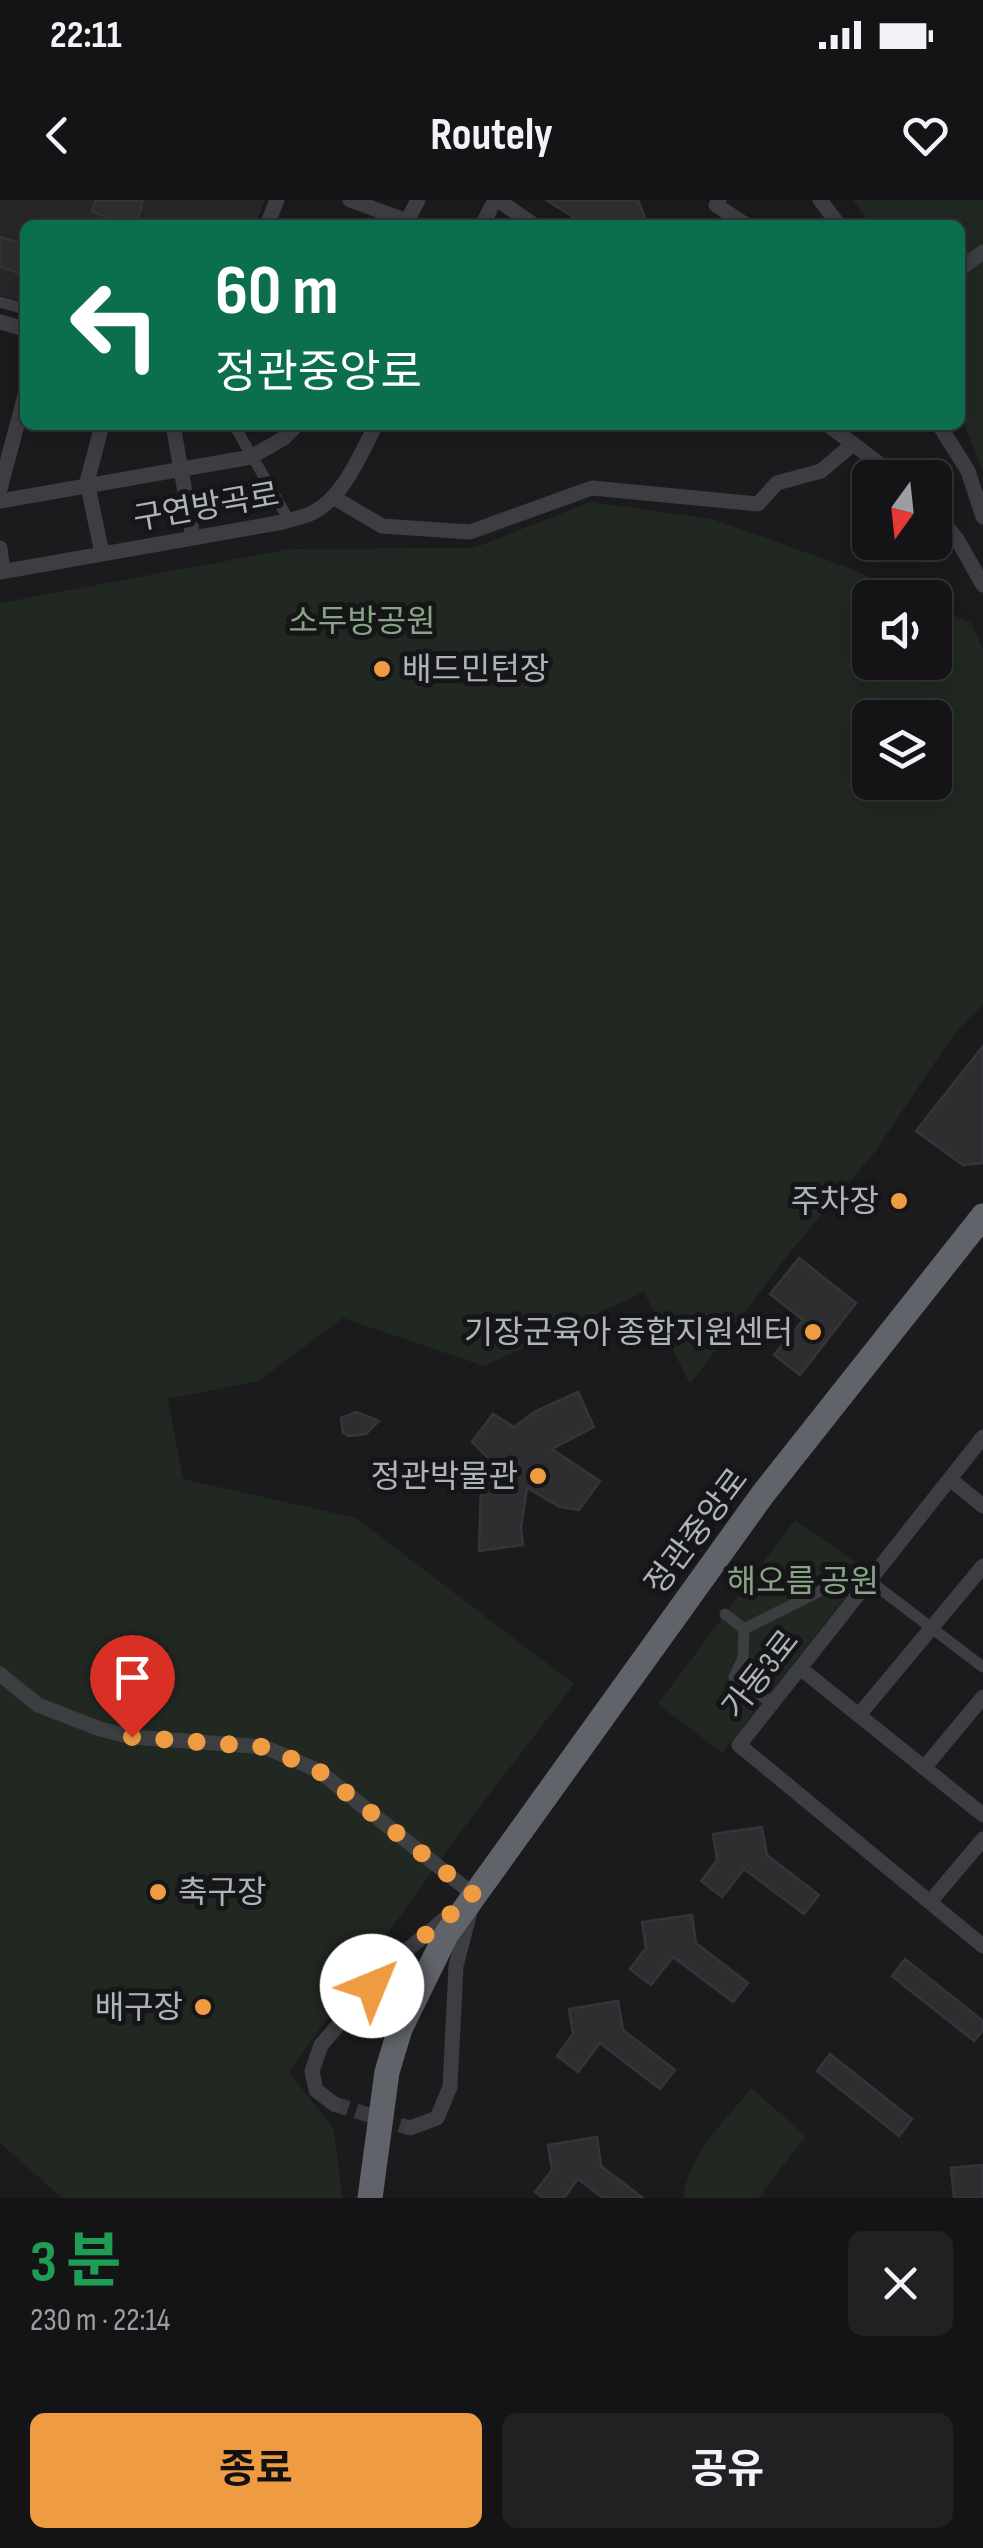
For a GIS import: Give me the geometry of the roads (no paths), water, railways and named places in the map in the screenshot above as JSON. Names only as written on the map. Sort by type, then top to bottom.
[{"type":"highway","name":"정관중앙로","points":[[370,2198],[378,2118],[400,2029],[446,1935],[763,1494],[983,1216]]},
{"type":"street","points":[[350,200],[399,220]]},
{"type":"street","points":[[497,200],[527,220]]},
{"type":"street","points":[[718,200],[716,205],[738,220]]},
{"type":"street","points":[[820,200],[835,220]]},
{"type":"street","points":[[0,489],[20,414]]},
{"type":"street","points":[[101,430],[88,485],[102,553]]},
{"type":"street","points":[[174,430],[194,538]]},
{"type":"street","points":[[237,430],[288,520]]},
{"type":"street","points":[[0,501],[251,457],[292,430]]},
{"type":"street","name":"구연방곡로","points":[[2,572],[313,513],[333,497],[373,430]]},
{"type":"street","points":[[835,430],[875,460]]},
{"type":"street","points":[[942,430],[968,471],[983,517]]},
{"type":"street","points":[[333,497],[382,526],[470,532],[592,488],[758,504],[777,483],[821,470],[854,444]]},
{"type":"street","points":[[952,533],[981,575]]},
{"type":"street","points":[[0,548],[2,572]]},
{"type":"street","name":"가동3로","points":[[983,1436],[739,1745],[983,1946]]},
{"type":"street","points":[[950,1479],[983,1506]]},
{"type":"street","points":[[859,1715],[983,1566]]},
{"type":"street","points":[[744,1629],[858,1572],[983,1667]]},
{"type":"street","points":[[724,1614],[744,1629]]},
{"type":"street","points":[[744,1629],[743,1658],[734,1677],[772,1704]]},
{"type":"street","points":[[800,1668],[983,1816]]},
{"type":"street","points":[[0,1674],[38,1705],[100,1729],[132,1737],[265,1747],[319,1771],[474,1895]]},
{"type":"street","points":[[924,1768],[983,1698]]},
{"type":"street","points":[[930,1902],[983,1839]]},
{"type":"street","points":[[334,2104],[316,2090],[312,2071],[321,2044],[396,1959],[474,1895]]},
{"type":"street","points":[[410,2128],[437,2118],[450,2086],[456,1966],[474,1895]]},
{"type":"tunnel","points":[[334,2104],[410,2128]]},
{"type":"place","name":"배드민턴장","points":[[382,669]]},
{"type":"place","name":"주차장","points":[[899,1201]]},
{"type":"place","name":"기장군육아 종합지원센터","points":[[813,1332]]},
{"type":"place","name":"정관박물관","points":[[538,1476]]},
{"type":"place","name":"축구장","points":[[158,1892]]},
{"type":"place","name":"배구장","points":[[203,2007]]},
{"type":"park label","name":"소두방공원","points":[[362,621]]},
{"type":"park label","name":"해오름 공원","points":[[803,1581]]}]
